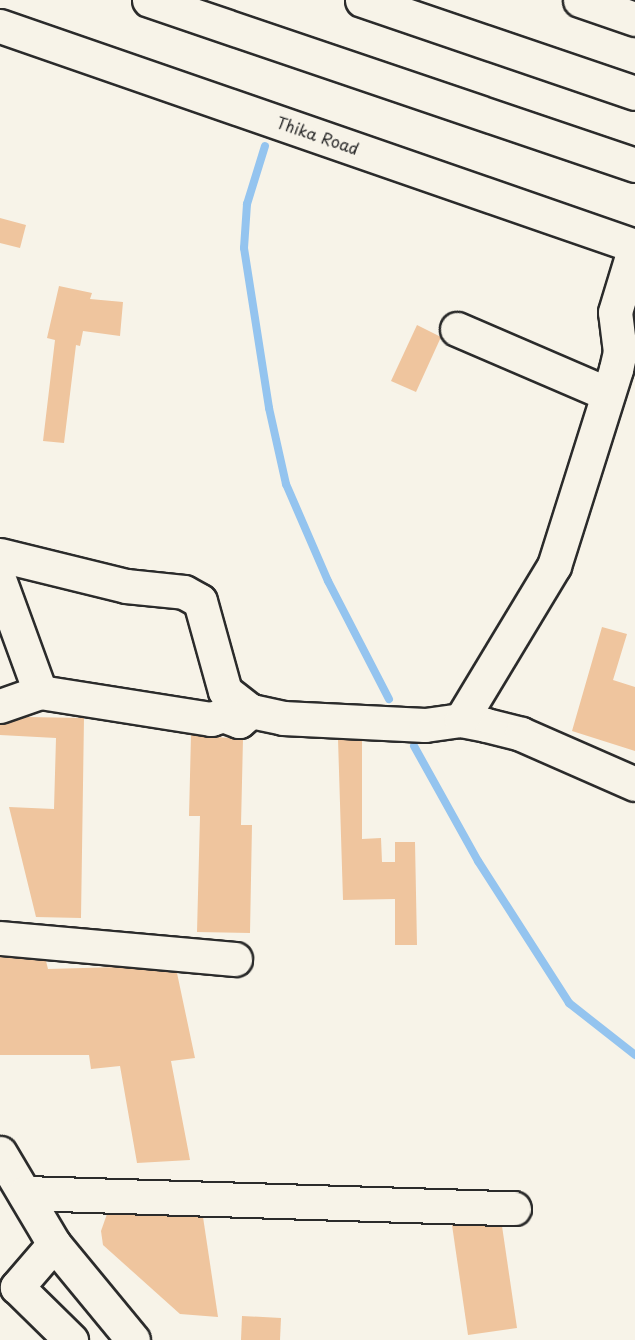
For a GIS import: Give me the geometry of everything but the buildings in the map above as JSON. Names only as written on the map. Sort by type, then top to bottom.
[{"type":"main road","points":[[149,0],[635,165]]},
{"type":"main road","points":[[362,0],[635,93]]},
{"type":"main road","points":[[580,0],[635,19]]},
{"type":"main road","name":"Thika Road","points":[[0,26],[635,246]]},
{"type":"main road","points":[[461,720],[554,566],[620,352],[617,296],[635,246]]},
{"type":"main road","points":[[457,329],[608,394]]},
{"type":"main road","points":[[0,555],[126,586],[184,592],[200,601],[225,691],[251,711],[283,718],[425,725],[461,720],[521,734],[635,784]]},
{"type":"main road","points":[[0,582],[40,692]]},
{"type":"main road","points":[[0,706],[40,692],[211,719],[223,716],[239,721],[251,711]]},
{"type":"main road","points":[[0,938],[235,959]]},
{"type":"main road","points":[[0,1153],[54,1244],[133,1340]]},
{"type":"main road","points":[[25,1193],[514,1208]]},
{"type":"main road","points":[[54,1244],[17,1287],[71,1340]]},
{"type":"waterway","points":[[265,146],[247,204],[244,248],[269,408],[286,484],[328,581],[389,699]]},
{"type":"waterway","points":[[414,746],[478,861],[569,1003],[635,1055]]}]
